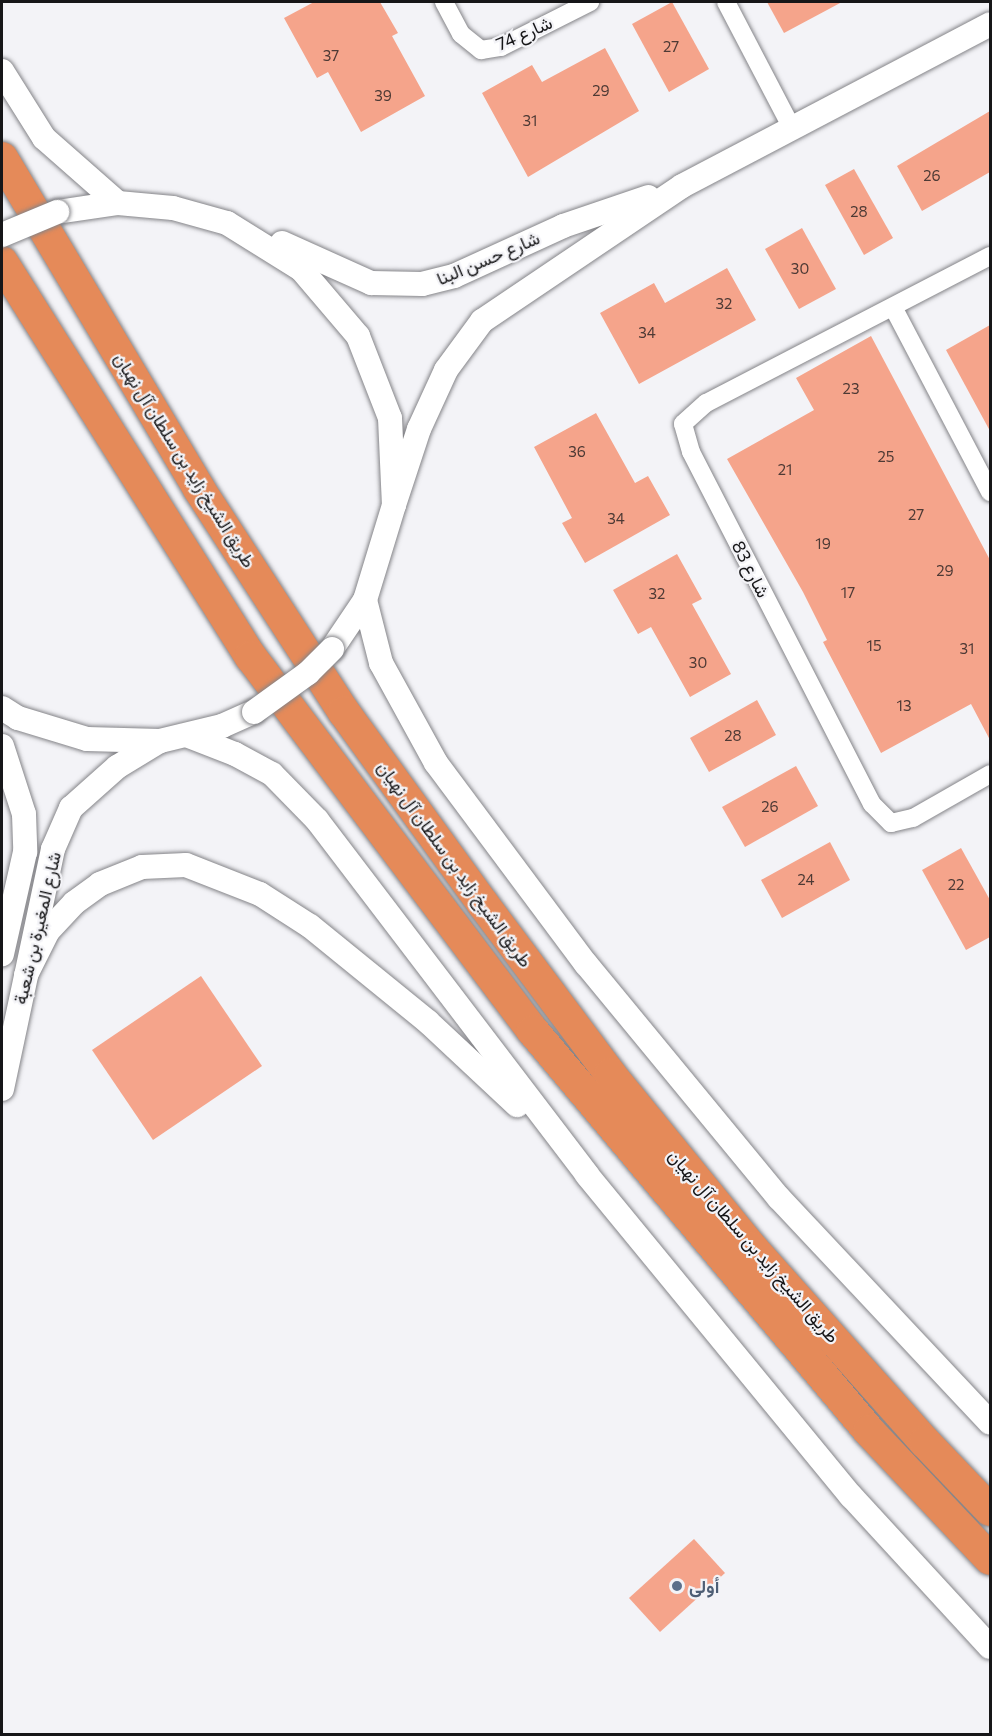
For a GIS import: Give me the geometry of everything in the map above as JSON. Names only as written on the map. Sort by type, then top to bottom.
[{"type":"highway","name":"طريق الشيخ زايد بن سلطان آل نهيان","points":[[2,158],[199,489],[358,731],[610,1074],[752,1248],[925,1442],[990,1510]]},
{"type":"highway","name":"طريق الشيخ زايد بن سلطان آل نهيان","points":[[2,262],[251,657],[533,1031],[869,1431],[990,1559]]},
{"type":"highway","points":[[869,1431],[990,1582]]},
{"type":"highway","points":[[925,1442],[990,1495]]},
{"type":"main road","name":"شارع حسن البنا","points":[[365,600],[419,429],[446,370],[482,321],[682,186],[990,24]]},
{"type":"main road","points":[[2,71],[44,138],[118,203]]},
{"type":"main road","name":"شارع حسن البنا","points":[[227,223],[371,283],[422,284],[454,276],[563,226],[682,186]]},
{"type":"main road","points":[[2,235],[57,212],[118,203],[173,208],[227,223],[302,269],[358,336],[390,418],[394,506]]},
{"type":"main road","points":[[2,708],[18,718],[87,739],[160,741],[189,736],[254,712],[308,674],[332,649],[365,600]]},
{"type":"main road","points":[[365,600],[381,663],[436,763],[585,964],[779,1198],[990,1423]]},
{"type":"main road","points":[[189,736],[235,754],[272,774],[317,820],[587,1175],[851,1496],[990,1647]]},
{"type":"main road","name":"شارع المغيرة بن شعبة","points":[[2,1089],[53,849],[71,808],[117,767],[160,741]]},
{"type":"main road","name":"شارع المغيرة بن شعبة","points":[[2,746],[24,814],[25,852],[2,954]]},
{"type":"main road","points":[[26,975],[48,932],[74,903],[100,884],[142,867],[186,866],[261,894],[310,926],[484,1072],[587,1175]]},
{"type":"street","name":"شارع 74","points":[[444,2],[461,34],[481,50],[501,47],[590,2]]},
{"type":"street","points":[[726,2],[792,128]]},
{"type":"street","name":"شارع 83","points":[[990,256],[894,309],[706,403],[683,423],[691,452],[873,804],[891,823],[913,818],[990,774]]},
{"type":"street","points":[[894,309],[990,492]]},
{"type":"building","points":[[314,2],[380,2],[398,33],[392,36],[425,96],[361,132],[328,72],[317,78],[284,18]]},
{"type":"building","points":[[672,2],[709,69],[669,92],[632,24]]},
{"type":"building","points":[[767,2],[842,2],[784,33]]},
{"type":"building","points":[[605,48],[639,111],[528,177],[482,93],[532,65],[542,82]]},
{"type":"building","points":[[990,111],[990,172],[922,211],[897,166]]},
{"type":"building","points":[[854,169],[893,238],[864,255],[825,185]]},
{"type":"building","points":[[802,228],[836,289],[799,309],[765,249]]},
{"type":"building","points":[[727,268],[756,320],[639,384],[600,313],[654,283],[665,303]]},
{"type":"building","points":[[990,325],[990,431],[946,350]]},
{"type":"building","points":[[871,336],[990,560],[990,740],[971,704],[881,753],[823,642],[827,640],[803,592],[727,459],[814,410],[796,378]]},
{"type":"building","points":[[596,413],[635,483],[648,476],[670,515],[585,563],[562,523],[572,518],[534,447]]},
{"type":"building","points":[[677,554],[702,599],[692,604],[731,674],[690,697],[651,627],[638,634],[613,590]]},
{"type":"building","points":[[757,700],[776,735],[709,772],[690,738]]},
{"type":"building","points":[[796,766],[818,806],[745,847],[722,807]]},
{"type":"building","points":[[830,842],[850,880],[782,918],[761,880]]},
{"type":"building","points":[[961,848],[990,900],[990,937],[966,950],[922,870]]},
{"type":"building","points":[[201,976],[262,1066],[153,1140],[92,1050]]},
{"type":"building","name":"أولى","points":[[694,1539],[725,1573],[660,1632],[629,1598]]},
{"type":"place","name":"أولى","points":[[677,1586]]}]
